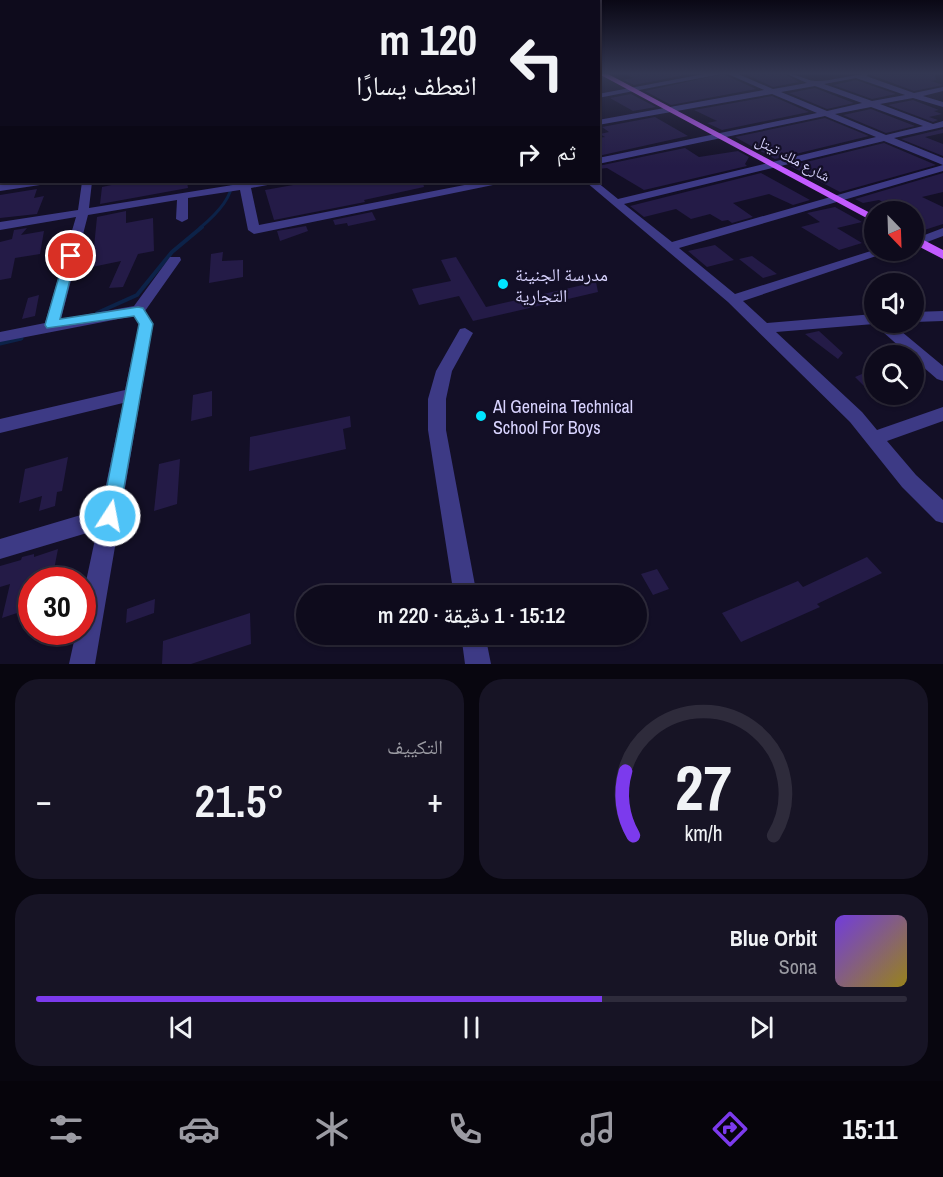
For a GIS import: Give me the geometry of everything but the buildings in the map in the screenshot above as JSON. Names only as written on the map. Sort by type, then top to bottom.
[{"type":"main road","name":"شارع ملك تيتل","points":[[659,105],[864,213]]},
{"type":"main road","points":[[924,246],[943,255]]},
{"type":"street","points":[[600,123],[703,105]]},
{"type":"street","points":[[804,105],[943,162]]},
{"type":"street","points":[[600,161],[873,105],[943,131]]},
{"type":"street","points":[[617,202],[943,124]]},
{"type":"street","points":[[672,246],[943,168]]},
{"type":"street","points":[[0,188],[33,183]]},
{"type":"street","points":[[52,325],[83,211],[87,183]]},
{"type":"street","points":[[0,226],[244,184],[254,230],[442,186],[480,183]]},
{"type":"street","points":[[592,183],[672,246],[763,328],[874,438],[909,481],[943,514]]},
{"type":"street","points":[[182,219],[183,196]]},
{"type":"street","points":[[924,238],[943,232]]},
{"type":"street","points":[[732,299],[864,258]]},
{"type":"street","points":[[0,337],[52,325],[138,311],[175,260]]},
{"type":"street","points":[[82,664],[146,324],[138,311]]},
{"type":"street","points":[[924,317],[943,316]]},
{"type":"street","points":[[763,328],[864,320]]},
{"type":"street","points":[[464,585],[437,430],[437,399],[444,371],[465,333]]},
{"type":"street","points":[[893,333],[943,375]]},
{"type":"street","points":[[0,426],[134,394]]},
{"type":"street","points":[[874,438],[943,414]]},
{"type":"street","points":[[0,549],[110,516]]},
{"type":"street","points":[[475,645],[478,664]]},
{"type":"waterway","points":[[200,228],[225,201],[232,183]]},
{"type":"waterway","points":[[97,313],[137,295],[172,252],[202,227]]},
{"type":"waterway","points":[[0,343],[21,338],[18,339]]},
{"type":"place","name":"مدرسة الجنينة التجارية","points":[[503,284]]},
{"type":"place","name":"Al Geneina Technical School For Boys","points":[[481,416]]},
{"type":"route","points":[[71,256],[52,325],[138,311],[144,317],[146,324],[110,516]]}]
